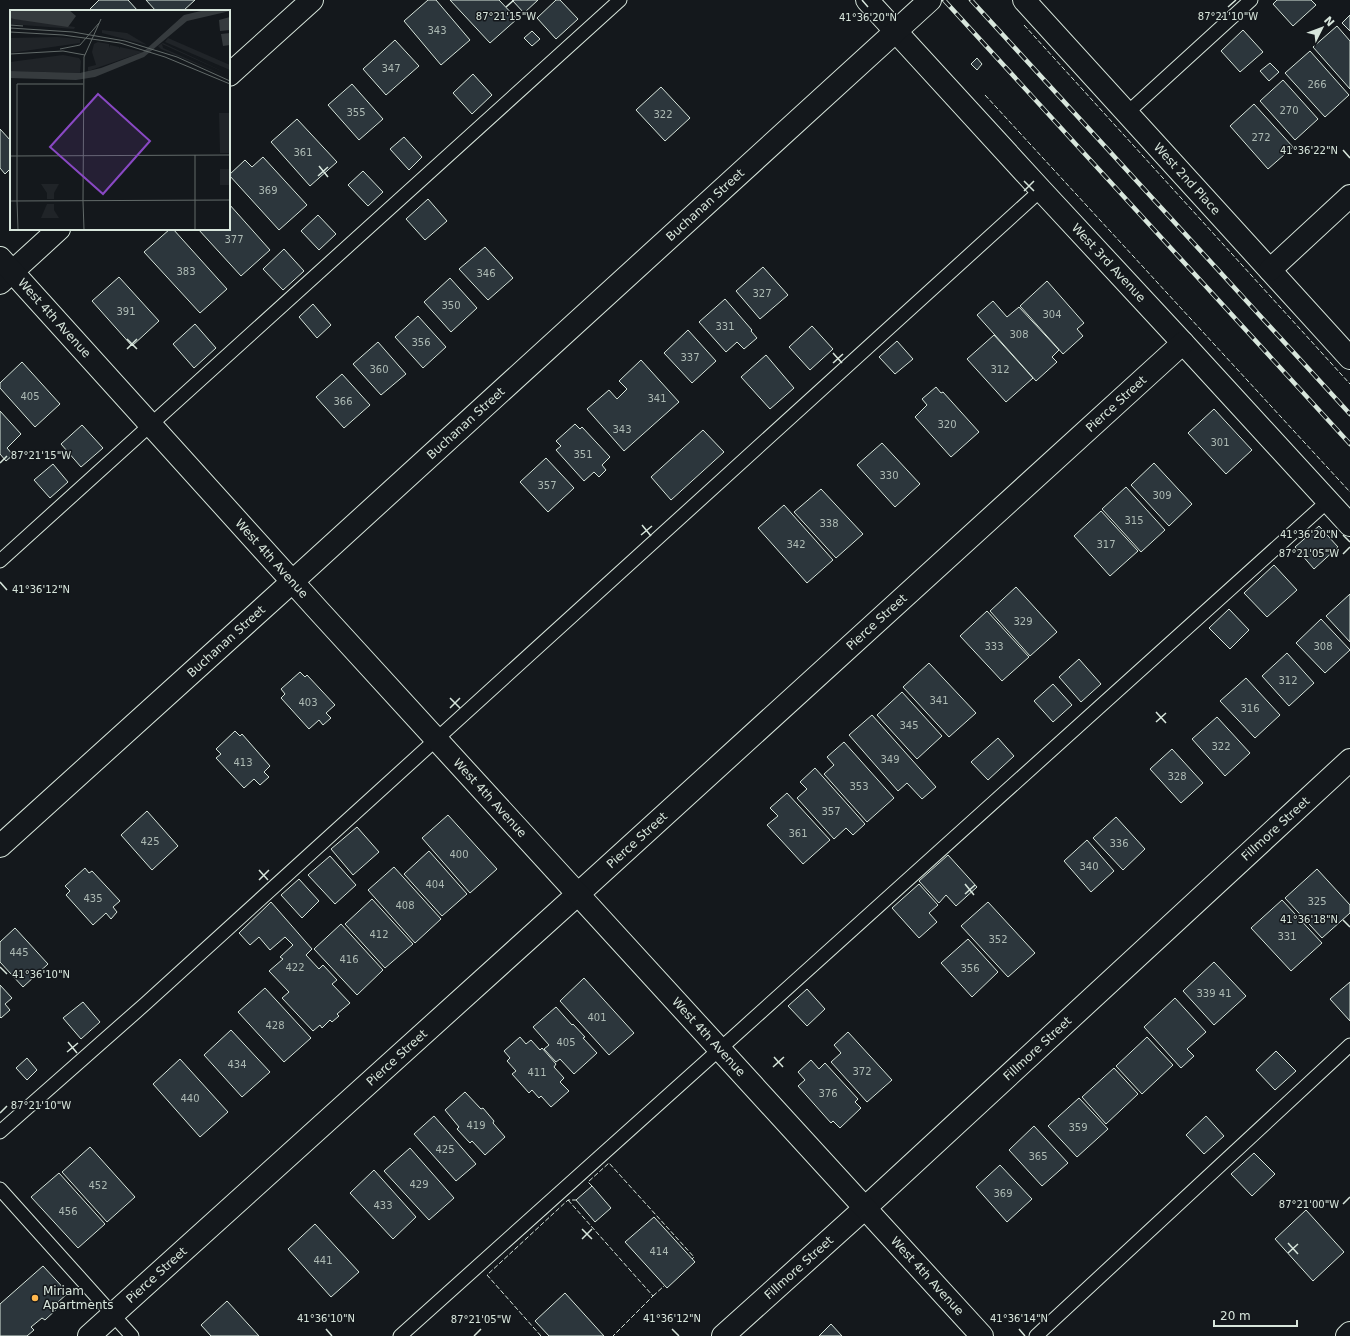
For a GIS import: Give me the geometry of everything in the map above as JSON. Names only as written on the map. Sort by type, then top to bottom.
[{"type":"street","points":[[230,74],[312,0]]},
{"type":"street","name":"West 3rd Avenue","points":[[867,0],[1350,525]]},
{"type":"street","name":"Buchanan Street","points":[[0,846],[930,0]]},
{"type":"street","name":"West 2nd Place","points":[[1024,0],[1350,358]]},
{"type":"street","points":[[1270,270],[1350,196]]},
{"type":"street","points":[[4,271],[58,230]]},
{"type":"street","name":"West 4th Avenue","points":[[4,271],[151,425],[982,1336]]},
{"type":"street","name":"Pierce Street","points":[[89,1336],[578,894],[1183,343]]},
{"type":"street","name":"Fillmore Street","points":[[723,1336],[1350,760]]},
{"type":"street","points":[[1347,1336],[1350,1333]]},
{"type":"lane","points":[[0,561],[620,0]]},
{"type":"lane","points":[[1127,113],[1251,0]]},
{"type":"lane","points":[[0,1132],[145,1004],[1041,190]]},
{"type":"lane","points":[[400,1336],[720,1050],[1328,501]]},
{"type":"lane","points":[[1036,1336],[1350,1045]]},
{"type":"lane","points":[[0,1189],[132,1336]]},
{"type":"building","points":[[99,0],[128,0],[137,10],[89,10]]},
{"type":"building","points":[[146,0],[195,0],[184,10],[155,10]]},
{"type":"building","points":[[428,0],[436,0],[470,40],[441,65],[404,21]]},
{"type":"building","points":[[450,0],[499,0],[517,19],[490,43]]},
{"type":"building","points":[[512,0],[538,0],[524,13]]},
{"type":"building","points":[[556,0],[560,0],[578,19],[556,39],[537,18]]},
{"type":"building","points":[[1277,0],[1311,0],[1316,5],[1293,26],[1273,4]]},
{"type":"building","points":[[1350,15],[1350,31],[1342,23]]},
{"type":"building","points":[[1337,26],[1350,41],[1350,89],[1313,47]]},
{"type":"building","points":[[1243,30],[1263,52],[1240,72],[1221,51]]},
{"type":"building","points":[[532,31],[540,39],[532,46],[524,38]]},
{"type":"building","points":[[395,40],[419,66],[386,95],[363,69]]},
{"type":"building","points":[[1310,51],[1349,95],[1325,117],[1285,73]]},
{"type":"building","points":[[977,58],[982,64],[977,70],[971,64]]},
{"type":"building","points":[[1270,63],[1279,72],[1269,81],[1260,71]]},
{"type":"building","points":[[473,74],[492,95],[472,114],[453,93]]},
{"type":"building","points":[[1283,80],[1318,119],[1295,140],[1260,101]]},
{"type":"building","points":[[352,84],[383,119],[359,140],[328,105]]},
{"type":"building","points":[[661,87],[690,118],[665,141],[636,110]]},
{"type":"building","points":[[1254,104],[1293,147],[1268,169],[1230,126]]},
{"type":"building","points":[[297,119],[337,162],[310,186],[271,142]]},
{"type":"building","points":[[0,129],[10,140],[10,169],[5,174],[0,168]]},
{"type":"building","points":[[404,137],[422,157],[409,170],[390,149]]},
{"type":"building","points":[[263,157],[307,205],[279,230],[230,176],[230,174],[245,160],[252,167]]},
{"type":"building","points":[[363,171],[383,192],[368,206],[348,185]]},
{"type":"building","points":[[428,199],[447,221],[425,240],[406,219]]},
{"type":"building","points":[[230,205],[270,250],[241,276],[199,230],[230,230]]},
{"type":"building","points":[[318,215],[336,234],[319,250],[301,231]]},
{"type":"building","points":[[169,230],[174,230],[227,289],[200,313],[144,252]]},
{"type":"building","points":[[485,247],[513,278],[488,300],[459,269]]},
{"type":"building","points":[[284,249],[304,271],[283,290],[263,269]]},
{"type":"building","points":[[763,267],[788,295],[760,319],[736,291]]},
{"type":"building","points":[[119,277],[159,321],[132,346],[92,301]]},
{"type":"building","points":[[450,278],[477,308],[451,332],[424,302]]},
{"type":"building","points":[[1047,281],[1084,323],[1077,329],[1083,336],[1063,354],[1020,306]]},
{"type":"building","points":[[725,299],[752,330],[751,331],[757,338],[744,349],[737,342],[726,352],[699,322]]},
{"type":"building","points":[[993,301],[1007,317],[1019,307],[1059,350],[1052,357],[1057,362],[1036,381],[977,315]]},
{"type":"building","points":[[313,304],[331,325],[317,338],[299,317]]},
{"type":"building","points":[[418,316],[446,347],[423,368],[395,337]]},
{"type":"building","points":[[195,324],[216,348],[194,368],[173,344]]},
{"type":"building","points":[[812,326],[833,349],[810,370],[789,347]]},
{"type":"building","points":[[688,330],[716,361],[692,383],[664,353]]},
{"type":"building","points":[[994,335],[1033,378],[1006,402],[967,359]]},
{"type":"building","points":[[897,341],[913,359],[895,374],[879,357]]},
{"type":"building","points":[[378,342],[406,374],[381,395],[353,364]]},
{"type":"building","points":[[766,355],[794,388],[770,409],[741,377]]},
{"type":"building","points":[[641,360],[679,402],[624,451],[587,409],[609,390],[617,399],[627,389],[619,381]]},
{"type":"building","points":[[22,362],[60,404],[35,427],[0,388],[0,383]]},
{"type":"building","points":[[342,374],[370,405],[344,428],[316,397]]},
{"type":"building","points":[[936,387],[941,393],[943,392],[979,432],[951,457],[915,417],[927,405],[922,399]]},
{"type":"building","points":[[1214,409],[1252,450],[1226,474],[1188,433]]},
{"type":"building","points":[[0,411],[21,434],[7,448],[13,455],[6,461],[0,454]]},
{"type":"building","points":[[575,424],[580,429],[582,427],[610,457],[602,465],[606,470],[599,477],[594,472],[584,481],[556,450],[561,446],[556,441]]},
{"type":"building","points":[[82,425],[103,448],[81,467],[61,444]]},
{"type":"building","points":[[703,430],[724,452],[671,500],[651,477]]},
{"type":"building","points":[[882,443],[920,484],[895,507],[857,465]]},
{"type":"building","points":[[546,458],[574,488],[548,512],[520,482]]},
{"type":"building","points":[[1154,463],[1192,504],[1169,526],[1131,485]]},
{"type":"building","points":[[53,464],[68,482],[50,498],[34,480]]},
{"type":"building","points":[[1126,487],[1165,530],[1141,552],[1102,509]]},
{"type":"building","points":[[821,489],[863,534],[836,558],[794,512]]},
{"type":"building","points":[[784,505],[833,560],[807,583],[758,528]]},
{"type":"building","points":[[1101,511],[1138,551],[1110,576],[1074,536]]},
{"type":"building","points":[[1319,526],[1338,547],[1314,569],[1295,547]]},
{"type":"building","points":[[1274,565],[1297,590],[1267,617],[1244,593]]},
{"type":"building","points":[[1016,587],[1057,632],[1030,656],[990,611]]},
{"type":"building","points":[[1350,594],[1350,642],[1326,616]]},
{"type":"building","points":[[1229,609],[1249,630],[1230,649],[1209,628]]},
{"type":"building","points":[[987,611],[1029,657],[1002,681],[960,636]]},
{"type":"building","points":[[1321,619],[1350,650],[1325,673],[1296,643]]},
{"type":"building","points":[[1287,653],[1314,683],[1289,706],[1262,676]]},
{"type":"building","points":[[1079,659],[1101,684],[1081,702],[1059,677]]},
{"type":"building","points":[[929,663],[976,713],[949,737],[903,687]]},
{"type":"building","points":[[300,672],[305,677],[307,675],[335,705],[326,713],[331,718],[323,725],[319,720],[309,729],[281,698],[285,694],[281,689]]},
{"type":"building","points":[[1246,678],[1280,715],[1255,738],[1220,701]]},
{"type":"building","points":[[1053,684],[1072,705],[1053,722],[1034,701]]},
{"type":"building","points":[[902,692],[942,736],[917,759],[877,715]]},
{"type":"building","points":[[872,715],[936,787],[922,799],[907,783],[898,791],[849,735]]},
{"type":"building","points":[[1217,717],[1250,753],[1225,776],[1192,739]]},
{"type":"building","points":[[235,731],[240,736],[242,734],[270,766],[264,772],[269,777],[260,785],[254,779],[244,788],[216,758],[221,754],[216,749]]},
{"type":"building","points":[[998,738],[1014,756],[988,780],[971,762]]},
{"type":"building","points":[[844,742],[894,798],[867,822],[824,774],[834,765],[827,757]]},
{"type":"building","points":[[1172,749],[1203,783],[1181,803],[1150,769]]},
{"type":"building","points":[[815,768],[865,824],[853,835],[846,828],[834,839],[797,798],[807,789],[800,782]]},
{"type":"building","points":[[787,793],[830,840],[803,864],[767,825],[778,816],[770,808]]},
{"type":"building","points":[[147,811],[178,846],[152,870],[121,835]]},
{"type":"building","points":[[448,815],[497,869],[470,893],[422,838]]},
{"type":"building","points":[[1116,817],[1145,849],[1123,870],[1093,838]]},
{"type":"building","points":[[357,827],[379,852],[353,875],[331,849]]},
{"type":"building","points":[[1087,840],[1114,871],[1091,892],[1064,861]]},
{"type":"building","points":[[429,851],[467,894],[442,916],[404,874]]},
{"type":"building","points":[[948,855],[977,887],[956,906],[946,895],[939,903],[919,881]]},
{"type":"building","points":[[330,856],[356,885],[335,904],[308,875]]},
{"type":"building","points":[[394,867],[441,919],[415,943],[368,890]]},
{"type":"building","points":[[85,868],[89,873],[92,871],[120,901],[113,907],[117,912],[111,919],[106,913],[93,925],[66,895],[70,891],[65,886]]},
{"type":"building","points":[[1317,869],[1350,905],[1350,913],[1322,938],[1285,898]]},
{"type":"building","points":[[299,879],[319,901],[302,918],[281,895]]},
{"type":"building","points":[[919,884],[938,905],[929,913],[937,922],[919,938],[892,908]]},
{"type":"building","points":[[372,899],[413,944],[385,968],[345,924]]},
{"type":"building","points":[[1282,900],[1322,943],[1291,971],[1251,928]]},
{"type":"building","points":[[271,902],[312,949],[306,955],[319,969],[323,965],[337,980],[332,984],[350,1003],[337,1014],[339,1016],[332,1022],[330,1020],[322,1028],[320,1025],[313,1031],[282,998],[289,992],[269,971],[283,959],[280,957],[293,945],[285,937],[270,950],[259,937],[250,945],[239,933]]},
{"type":"building","points":[[988,902],[1035,953],[1008,977],[961,926]]},
{"type":"building","points":[[341,924],[383,970],[357,995],[314,949]]},
{"type":"building","points":[[15,928],[48,964],[23,987],[0,962],[0,942]]},
{"type":"building","points":[[968,939],[998,972],[972,997],[941,963]]},
{"type":"building","points":[[1214,962],[1246,996],[1214,1025],[1183,991]]},
{"type":"building","points":[[584,978],[634,1033],[609,1055],[560,1001]]},
{"type":"building","points":[[1350,982],[1350,1021],[1330,999]]},
{"type":"building","points":[[0,985],[12,998],[5,1004],[10,1010],[1,1018],[0,1017]]},
{"type":"building","points":[[265,988],[311,1038],[284,1062],[238,1012]]},
{"type":"building","points":[[807,989],[825,1009],[807,1026],[788,1006]]},
{"type":"building","points":[[1175,998],[1206,1032],[1187,1049],[1194,1056],[1181,1068],[1144,1027]]},
{"type":"building","points":[[83,1002],[100,1022],[81,1039],[63,1018]]},
{"type":"building","points":[[556,1007],[585,1037],[583,1038],[597,1053],[574,1074],[560,1059],[556,1062],[544,1049],[549,1045],[533,1027]]},
{"type":"building","points":[[231,1030],[270,1072],[242,1097],[204,1055]]},
{"type":"building","points":[[848,1032],[892,1080],[867,1102],[831,1062],[841,1053],[834,1045]]},
{"type":"building","points":[[520,1037],[526,1044],[531,1040],[540,1050],[542,1048],[556,1064],[554,1067],[564,1078],[560,1082],[569,1091],[551,1107],[541,1096],[539,1098],[532,1090],[529,1093],[512,1074],[516,1071],[507,1061],[510,1058],[504,1051]]},
{"type":"building","points":[[1147,1037],[1173,1065],[1142,1094],[1116,1066]]},
{"type":"building","points":[[1276,1051],[1296,1071],[1275,1090],[1256,1070]]},
{"type":"building","points":[[27,1058],[37,1070],[27,1080],[16,1068]]},
{"type":"building","points":[[180,1059],[228,1112],[200,1137],[153,1084]]},
{"type":"building","points":[[811,1060],[819,1069],[825,1063],[858,1099],[855,1102],[861,1108],[840,1128],[833,1121],[831,1123],[798,1086],[805,1080],[798,1072]]},
{"type":"building","points":[[1114,1068],[1138,1094],[1106,1124],[1082,1097]]},
{"type":"building","points":[[465,1092],[481,1109],[483,1108],[505,1137],[485,1155],[472,1141],[470,1143],[457,1129],[459,1127],[445,1110]]},
{"type":"building","points":[[1079,1098],[1108,1129],[1077,1157],[1048,1126]]},
{"type":"building","points":[[434,1116],[476,1164],[456,1181],[414,1134]]},
{"type":"building","points":[[1206,1116],[1224,1136],[1204,1154],[1186,1135]]},
{"type":"building","points":[[1034,1126],[1068,1163],[1042,1186],[1009,1150]]},
{"type":"building","points":[[90,1147],[135,1197],[107,1222],[62,1172]]},
{"type":"building","points":[[410,1148],[454,1198],[429,1220],[384,1171]]},
{"type":"building","points":[[1254,1153],[1275,1174],[1252,1196],[1231,1174]]},
{"type":"building","points":[[1000,1165],[1032,1199],[1007,1222],[976,1187]]},
{"type":"building","points":[[374,1170],[416,1217],[393,1239],[350,1193]]},
{"type":"building","points":[[59,1173],[105,1224],[78,1248],[31,1197]]},
{"type":"building","points":[[592,1186],[611,1208],[595,1222],[576,1200]]},
{"type":"building","points":[[1306,1210],[1344,1252],[1313,1281],[1275,1239]]},
{"type":"building","points":[[654,1217],[695,1262],[667,1288],[625,1242]]},
{"type":"building","points":[[315,1224],[359,1272],[331,1297],[288,1249]]},
{"type":"building","name":"Miriam Apartments","points":[[43,1266],[68,1293],[57,1303],[60,1306],[45,1320],[42,1318],[31,1327],[34,1330],[27,1336],[0,1336],[0,1304]]},
{"type":"building","points":[[565,1293],[604,1336],[549,1336],[535,1321]]},
{"type":"building","points":[[227,1301],[259,1336],[211,1336],[201,1325]]},
{"type":"building","points":[[831,1324],[842,1336],[819,1336]]},
{"type":"railway","points":[[944,0],[1350,444]]},
{"type":"railway","points":[[971,0],[1350,414]]},
{"type":"fence","points":[[1024,25],[1350,384]]},
{"type":"fence","points":[[985,95],[1350,492]]},
{"type":"fence","points":[[592,1186],[588,1182],[609,1163],[694,1257],[692,1259]]},
{"type":"fence","points":[[568,1200],[653,1296],[613,1336]]},
{"type":"fence","points":[[541,1336],[487,1275],[568,1200],[576,1200]]},
{"type":"fence","points":[[653,1296],[664,1286]]},
{"type":"place","name":"Miriam Apartments","points":[[35,1298]]}]
